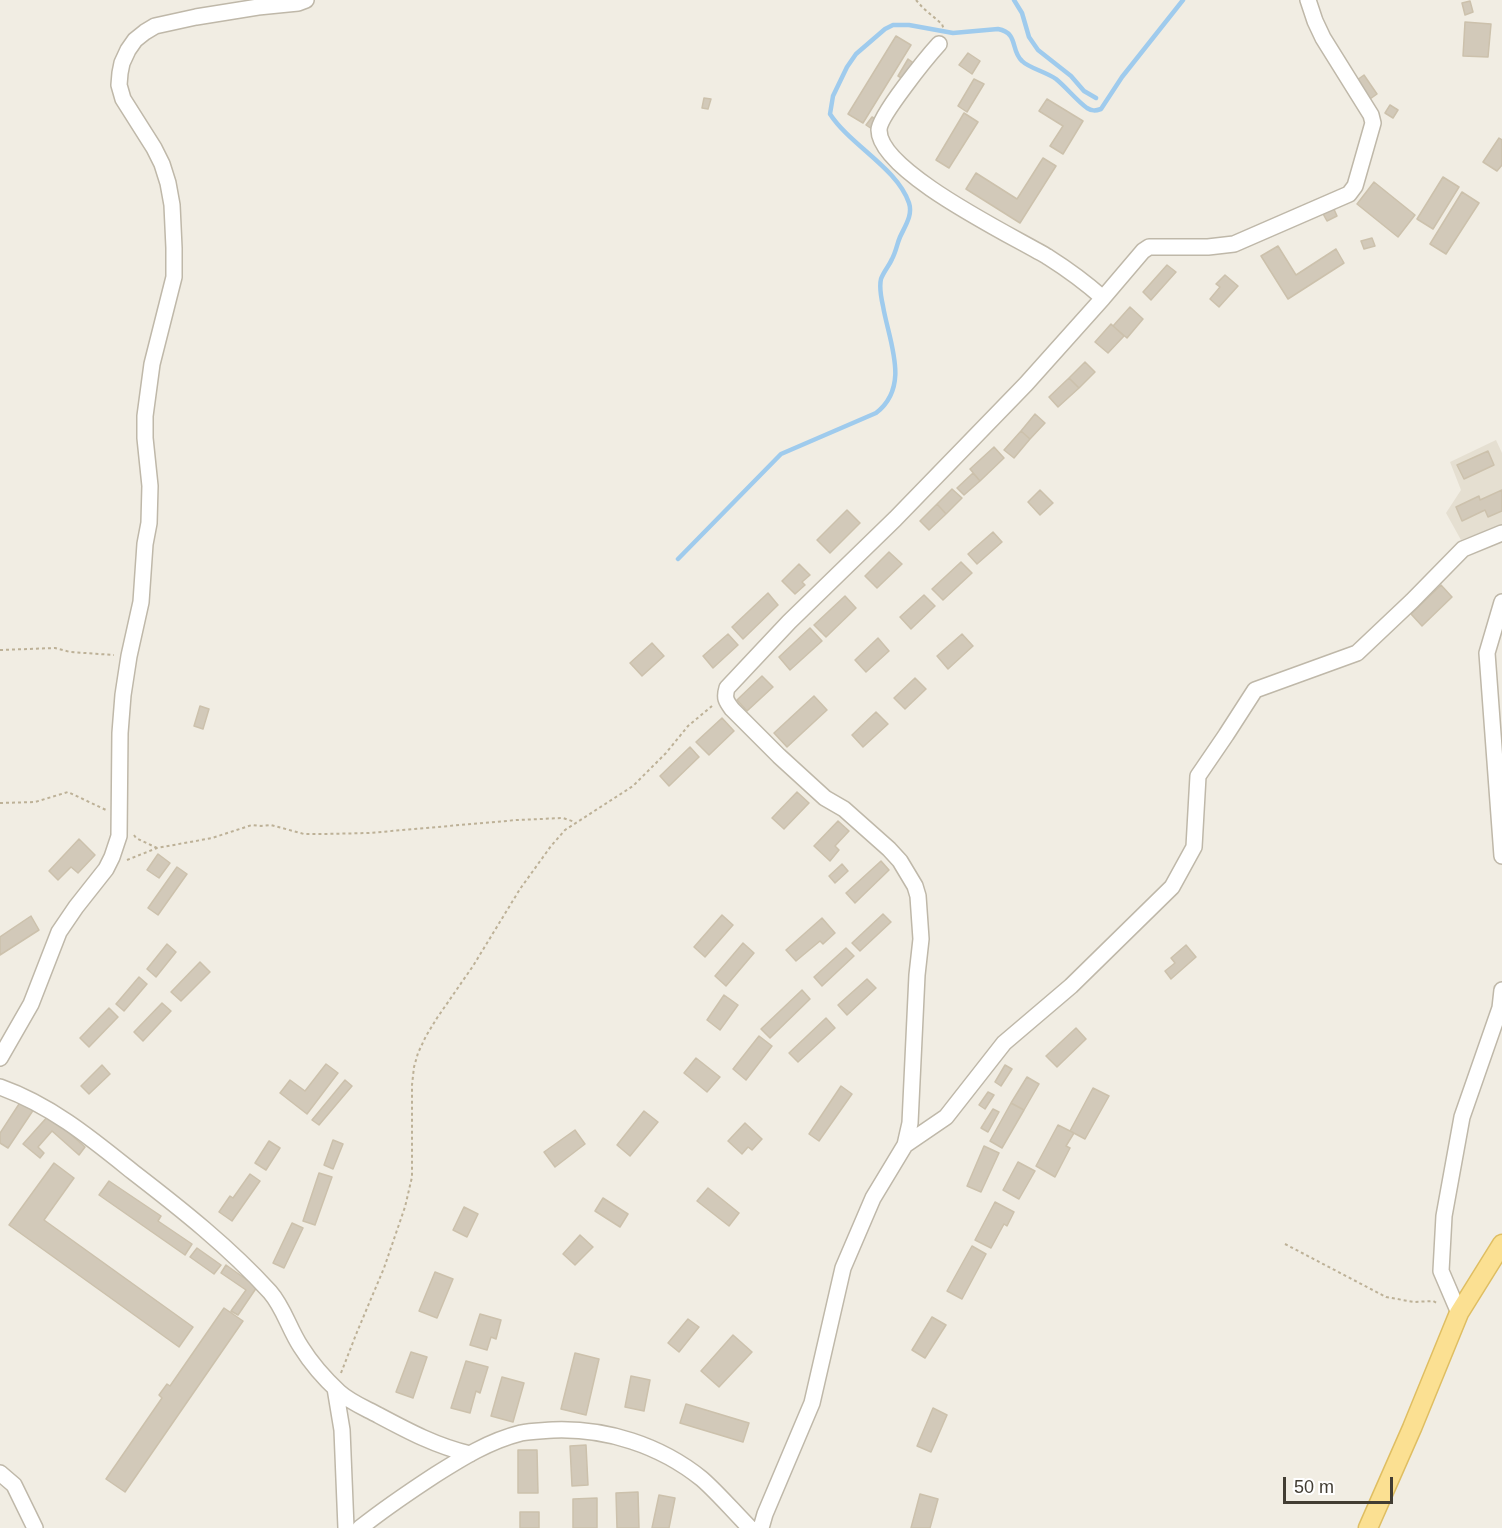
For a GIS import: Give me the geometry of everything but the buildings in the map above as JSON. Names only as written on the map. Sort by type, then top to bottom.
[{"type":"main road","points":[[1368,1528],[1459,1313],[1502,1244]]},
{"type":"street","points":[[0,1059],[31,1004],[59,932],[75,907],[106,869],[119,836],[120,733],[125,673],[141,602],[145,544],[149,523],[150,486],[145,416],[152,364],[174,277],[172,205],[168,183],[154,148],[123,99],[119,85],[120,73],[128,50],[135,40],[155,26],[306,0]]},
{"type":"street","points":[[761,1528],[812,1403],[843,1268],[873,1198],[905,1145],[909,1123],[916,986],[921,939],[918,896],[915,886],[900,861],[844,809],[825,798],[779,756],[726,701],[727,688],[789,622],[895,519],[1026,384],[1143,251],[1149,247],[1208,247],[1234,243],[1349,194],[1355,186],[1373,123],[1371,115],[1323,38],[1308,0]]},
{"type":"street","points":[[941,36],[881,123],[879,129],[881,140],[886,149],[897,163],[936,192],[1048,257],[1104,298]]},
{"type":"street","points":[[905,1145],[946,1117],[1004,1043],[1071,986],[1172,887],[1194,847],[1198,776],[1254,690],[1357,653],[1463,549],[1502,533]]},
{"type":"street","points":[[1502,602],[1487,653],[1502,856]]},
{"type":"street","points":[[1459,1313],[1441,1271],[1444,1216],[1462,1117],[1500,1008],[1502,990]]},
{"type":"street","points":[[0,1087],[40,1104],[64,1120],[103,1148],[219,1243],[271,1293],[281,1307],[301,1348],[340,1394],[411,1433],[444,1447],[470,1454]]},
{"type":"street","points":[[335,1388],[342,1430],[346,1528]]},
{"type":"street","points":[[360,1528],[386,1507],[470,1454],[523,1432],[565,1430],[604,1433],[650,1448],[687,1468],[712,1489],[750,1528]]},
{"type":"street","points":[[0,1473],[14,1485],[35,1528]]},
{"type":"path","points":[[916,0],[942,24],[941,36]]},
{"type":"path","points":[[0,650],[55,648],[70,652],[129,656]]},
{"type":"path","points":[[335,1388],[400,1226],[411,1177],[414,1067],[418,1053],[437,1018],[473,966],[520,889],[565,830],[633,786],[666,753],[688,726],[713,705],[726,701]]},
{"type":"path","points":[[0,802],[35,802],[68,792],[109,811],[125,823],[136,838],[158,848]]},
{"type":"path","points":[[106,869],[158,848],[212,838],[252,825],[271,825],[304,834],[323,834],[369,833],[517,820],[563,818],[575,822]]},
{"type":"path","points":[[1285,1244],[1386,1297],[1414,1302],[1433,1301],[1459,1313]]},
{"type":"shaded area","points":[[1496,440],[1502,453],[1502,525],[1461,540],[1446,513],[1461,490],[1450,462]]},
{"type":"waterway","points":[[1014,0],[1022,13],[1029,37],[1038,50],[1071,76],[1084,91],[1096,98]]},
{"type":"waterway","points":[[678,559],[781,454],[876,413],[887,402],[893,390],[895,363],[880,282],[908,220],[910,207],[903,190],[894,179],[849,136],[830,114],[833,96],[856,54],[893,25],[909,25],[953,33],[998,29],[1009,34],[1018,57],[1022,61],[1056,79],[1087,108],[1097,110],[1101,109],[1122,77],[1183,0]]}]
